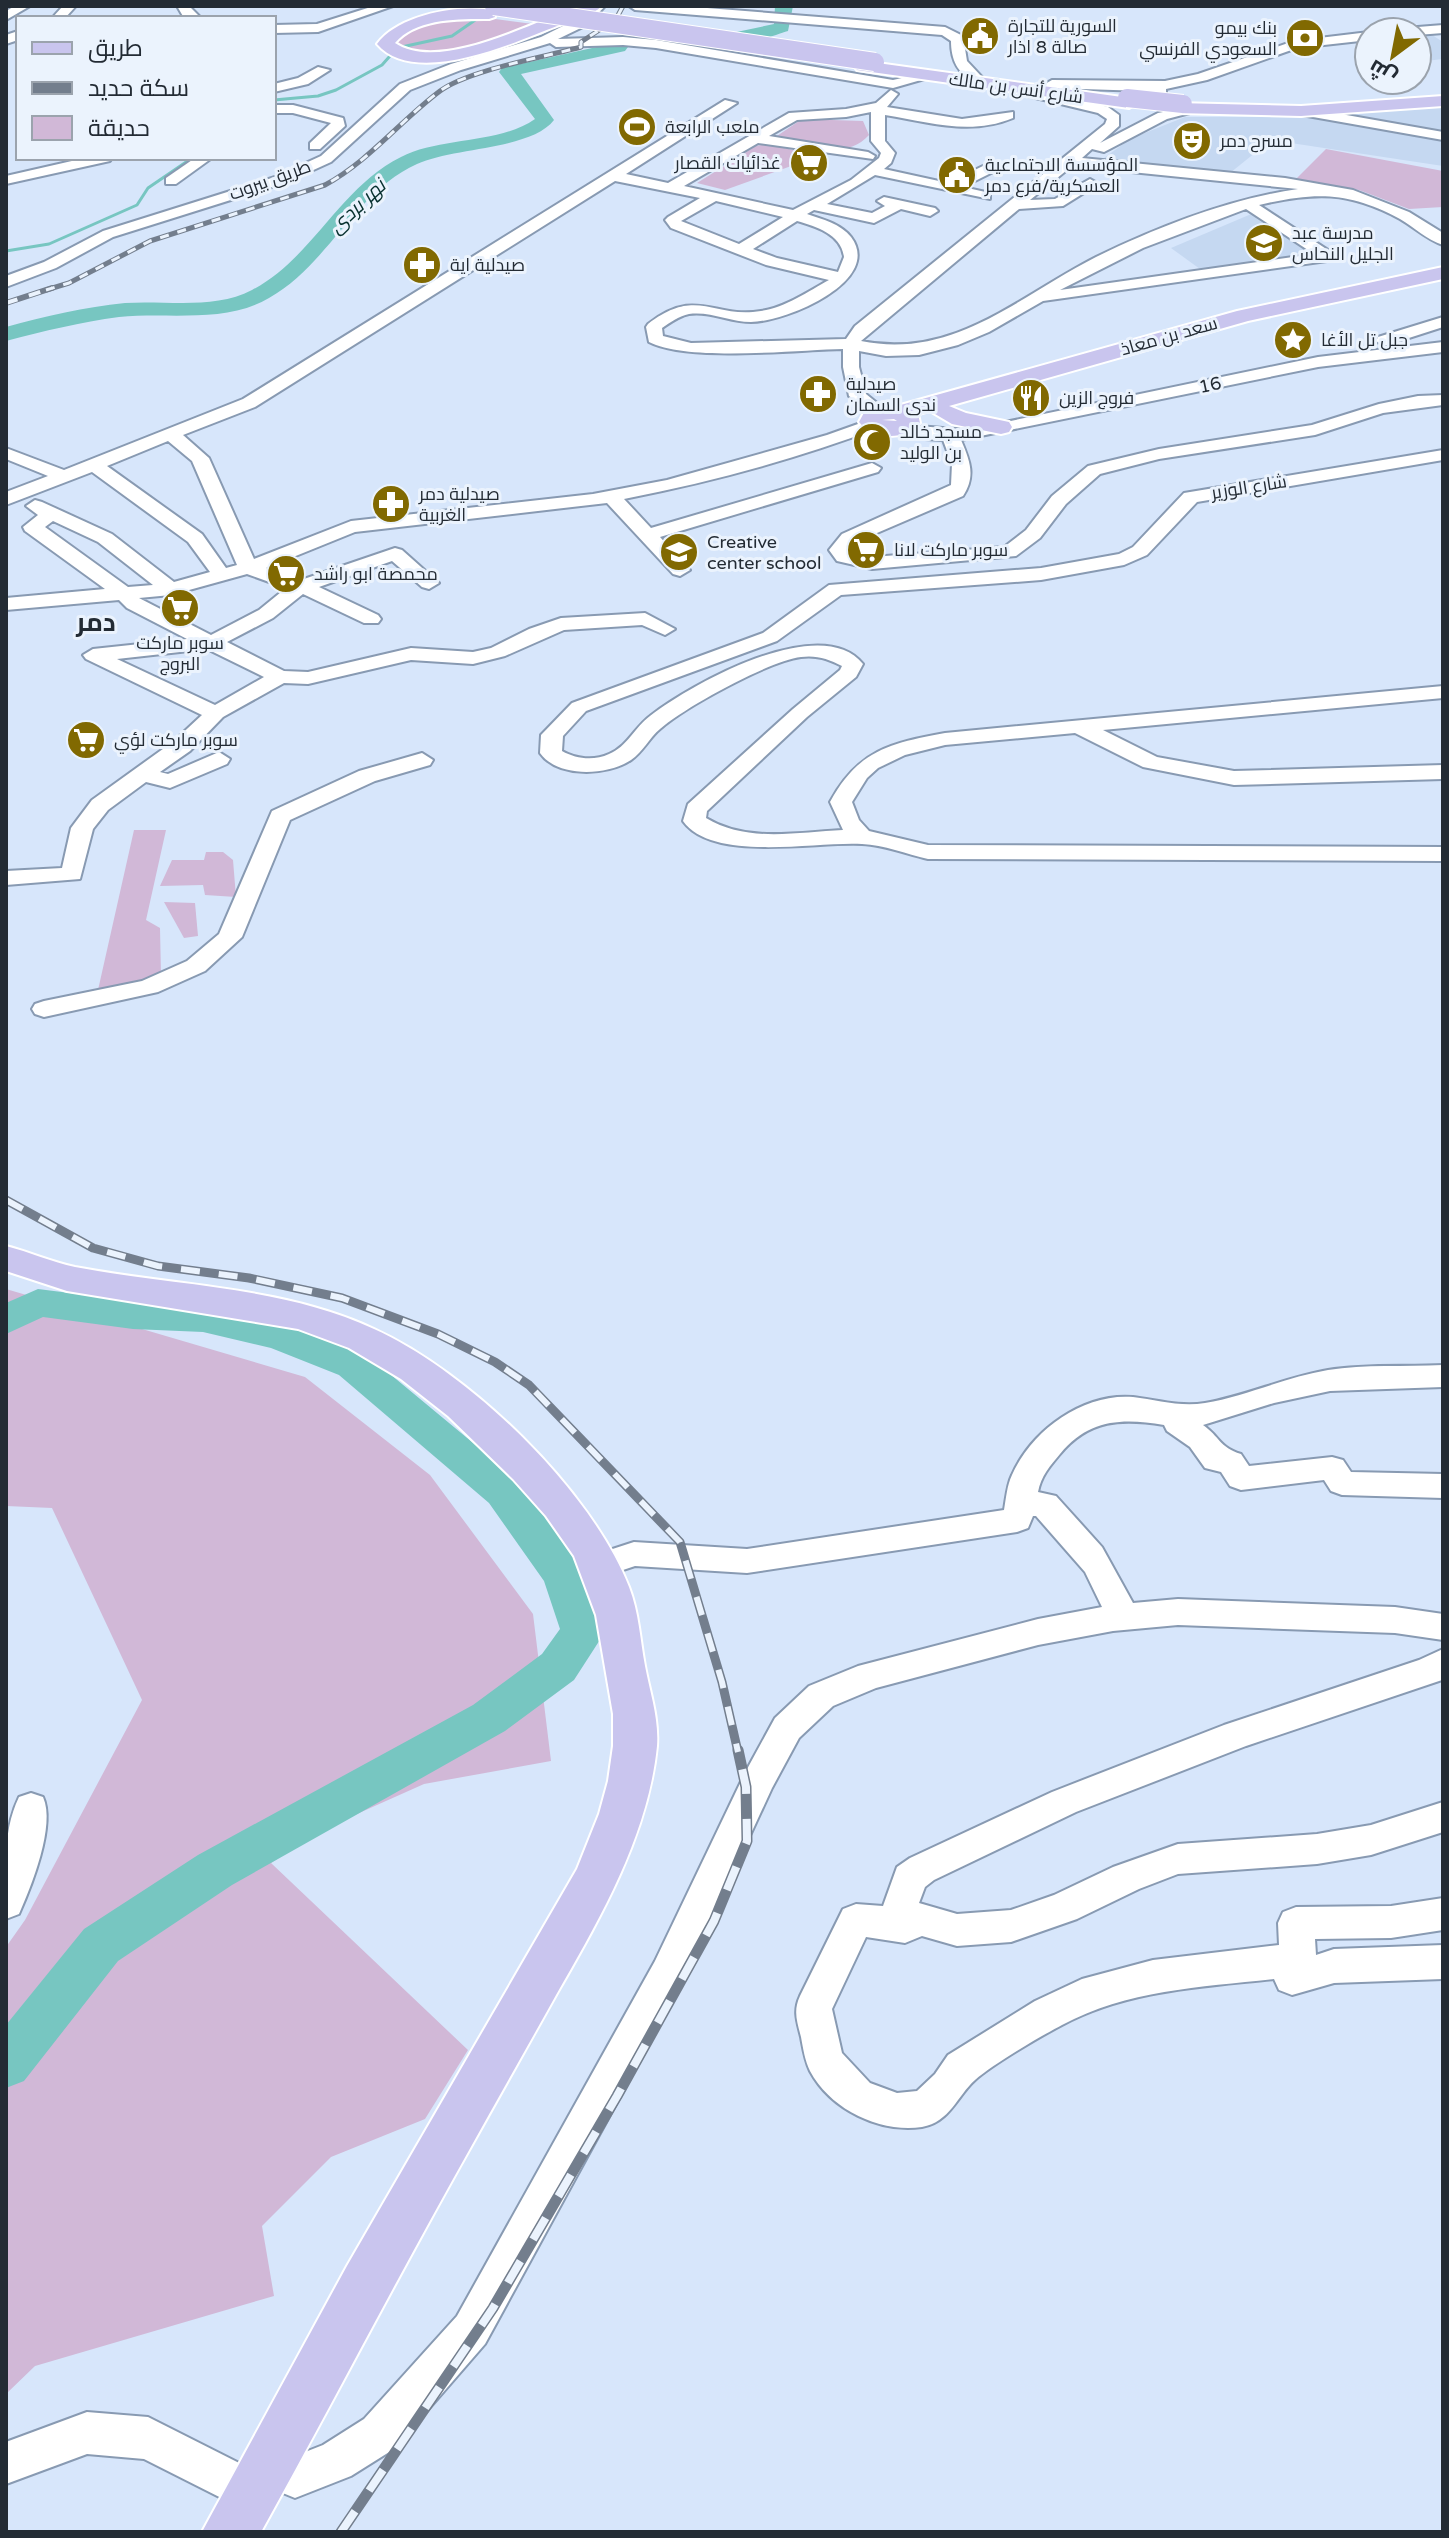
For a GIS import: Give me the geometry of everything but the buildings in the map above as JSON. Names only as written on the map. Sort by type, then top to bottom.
[{"type":"main road","points":[[461,6],[886,69]]},
{"type":"main road","points":[[492,10],[430,20],[390,37],[386,40],[386,47],[397,54],[412,57],[456,55],[525,34],[597,6]]},
{"type":"main road","name":"شارع أنس بن مالك","points":[[492,10],[886,69],[1181,105],[1301,111],[1443,98]]},
{"type":"main road","name":"شارع أنس بن مالك","points":[[886,69],[940,63],[971,79],[1128,100]]},
{"type":"main road","name":"شارع أنس بن مالك","points":[[1181,105],[1288,105],[1443,98]]},
{"type":"main road","name":"سعد بن معاذ","points":[[892,420],[1244,315],[1443,273]]},
{"type":"main road","name":"سعد بن معاذ","points":[[892,420],[940,410],[1259,320],[1443,283]]},
{"type":"main road","points":[[940,410],[990,429]]},
{"type":"main road","points":[[6,1258],[32,1268],[93,1283],[301,1316],[337,1326],[373,1342],[425,1373],[536,1477],[582,1532],[599,1566],[617,1615],[625,1668],[636,1708],[635,1747],[628,1790],[592,1884],[382,2253],[230,2532]]},
{"type":"street","points":[[6,16],[24,6]]},
{"type":"street","points":[[276,29],[318,28],[387,6]]},
{"type":"street","name":"طريق بيروت","points":[[6,282],[50,265],[108,234],[280,180],[326,159],[388,101],[419,80],[587,25],[597,6]]},
{"type":"street","points":[[635,6],[945,31],[958,39],[940,63],[963,68],[971,79],[1103,110],[1114,118],[1107,130],[1050,185],[1022,200],[931,270],[861,330],[851,344],[851,367],[858,396],[892,420]]},
{"type":"street","points":[[892,12],[950,27],[945,31]]},
{"type":"street","points":[[6,289],[60,269],[121,237],[290,183],[334,163],[404,96],[426,81],[556,43],[587,25]]},
{"type":"street","points":[[1008,82],[1145,87],[1172,85],[1294,45],[1353,38]]},
{"type":"street","points":[[556,43],[623,41],[886,69],[893,92],[880,124],[888,153],[886,160],[874,165],[840,193],[812,205],[739,251]]},
{"type":"street","points":[[276,88],[303,81],[323,70]]},
{"type":"street","points":[[1116,138],[1172,113],[1202,77]]},
{"type":"street","points":[[1145,87],[1161,91],[1181,105]]},
{"type":"street","points":[[1030,92],[1154,110],[1181,105]]},
{"type":"street","points":[[9,497],[249,403],[730,103]]},
{"type":"street","points":[[276,109],[293,109],[338,121],[338,126],[314,148],[317,155],[326,159]]},
{"type":"street","points":[[1075,162],[1116,138],[1154,110]]},
{"type":"street","points":[[1301,111],[1443,136]]},
{"type":"street","points":[[679,135],[722,144],[752,138],[794,116],[846,113],[880,124],[970,125],[987,124],[1008,115]]},
{"type":"street","points":[[917,134],[970,125]]},
{"type":"street","points":[[752,138],[874,165],[985,196]]},
{"type":"street","points":[[670,188],[722,144]]},
{"type":"street","points":[[6,180],[96,160]]},
{"type":"street","points":[[171,181],[202,160]]},
{"type":"street","points":[[1075,162],[1285,182],[1353,194],[1404,215],[1443,240]]},
{"type":"street","points":[[812,205],[874,218],[990,168]]},
{"type":"street","points":[[613,176],[794,216],[828,227],[842,235],[853,254],[852,264],[842,278],[765,316],[711,309],[679,311],[663,318],[654,327],[655,338],[666,344],[691,348],[851,344],[866,350],[913,350],[946,345],[979,333],[1102,261],[1247,203],[1323,189]]},
{"type":"street","points":[[1022,200],[1058,203],[1090,183]]},
{"type":"street","points":[[840,193],[930,211]]},
{"type":"street","points":[[713,197],[673,220],[683,229],[739,251],[797,270],[842,278]]},
{"type":"street","points":[[1032,300],[1328,257],[1247,203]]},
{"type":"street","points":[[1318,362],[1443,322]]},
{"type":"street","name":"16","points":[[892,420],[950,436],[1318,362],[1443,347]]},
{"type":"street","points":[[950,436],[964,471],[962,485],[956,492],[849,538],[839,550],[844,557],[872,563],[1009,552],[1033,534],[1059,500],[1094,470],[1159,454],[1315,430],[1379,409],[1418,401],[1443,400]]},
{"type":"street","points":[[6,604],[171,589],[248,568],[351,527],[611,496],[684,481],[892,420]]},
{"type":"street","name":"16","points":[[892,420],[990,429]]},
{"type":"street","points":[[170,434],[200,458],[248,568],[371,619]]},
{"type":"street","points":[[6,453],[64,476]]},
{"type":"street","name":"شارع الوزير","points":[[862,837],[803,842],[729,837],[705,829],[694,821],[696,809],[800,713],[849,673],[853,664],[824,651],[795,652],[768,660],[669,711],[649,726],[630,750],[616,760],[578,765],[564,763],[551,753],[552,735],[579,707],[770,637],[836,589],[1041,574],[1124,559],[1140,551],[1191,497],[1443,455]]},
{"type":"street","points":[[93,464],[195,538],[222,576]]},
{"type":"street","points":[[647,535],[872,468]]},
{"type":"street","points":[[611,496],[680,570]]},
{"type":"street","points":[[9,497],[105,538],[171,589]]},
{"type":"street","points":[[52,514],[32,527],[134,604],[280,677],[308,678],[411,654],[473,658],[498,652],[561,624],[645,619],[665,629]]},
{"type":"street","points":[[216,713],[93,655],[212,642],[266,614],[300,587],[395,554],[429,583]]},
{"type":"street","points":[[6,878],[72,874],[82,828],[100,805],[182,746],[216,713],[280,677]]},
{"type":"street","points":[[1443,692],[945,739],[901,747],[871,761],[848,786],[841,802],[848,822],[862,837],[928,852],[1443,854]]},
{"type":"street","points":[[1081,728],[1151,762],[1234,778],[1443,772]]},
{"type":"street","points":[[141,774],[162,782],[170,781],[219,759]]},
{"type":"street","points":[[44,1009],[82,1004],[149,987],[196,966],[230,937],[280,816],[367,776],[422,760]]},
{"type":"street","points":[[888,844],[923,838],[1443,837]]},
{"type":"street","points":[[599,1566],[634,1554],[747,1561],[1017,1520],[1026,1477],[1039,1458],[1060,1433],[1093,1413],[1130,1408],[1177,1416],[1206,1414],[1272,1393],[1330,1380],[1443,1376]]},
{"type":"street","points":[[1177,1416],[1178,1423],[1201,1439],[1216,1460],[1230,1462],[1241,1478],[1332,1468],[1342,1483],[1443,1486]]},
{"type":"street","points":[[1022,1504],[1045,1504],[1058,1525],[1092,1557],[1107,1578],[1122,1617]]},
{"type":"street","points":[[6,2463],[87,2433],[148,2438],[260,2479],[295,2477],[336,2461],[379,2434],[471,2330],[668,1973],[752,1793],[787,1728],[821,1696],[870,1676],[1038,1632],[1122,1617],[1178,1612],[1395,1620],[1443,1627]]},
{"type":"street","points":[[895,1923],[910,1878],[922,1869],[1064,1802],[1236,1735],[1430,1670],[1443,1662]]},
{"type":"street","points":[[6,1903],[18,1876],[31,1808]]},
{"type":"street","points":[[1298,1959],[1153,1977],[1095,1991],[1048,2013],[961,2068],[948,2087],[926,2108],[897,2111],[857,2097],[825,2062],[813,2008],[856,1920],[895,1923],[905,1927],[918,1919],[957,1930],[1011,1926],[1064,1908],[1126,1878],[1178,1859],[1317,1849],[1371,1840],[1443,1817]]},
{"type":"street","points":[[1443,1914],[1391,1922],[1296,1923],[1298,1959],[1292,1978],[1334,1966],[1443,1962]]},
{"type":"shaded area","points":[[1433,36],[1443,42],[1443,59],[1433,60]]},
{"type":"shaded area","points":[[1443,105],[1443,166],[1271,140],[1230,173],[1100,161],[1130,139],[1185,117],[1287,117]]},
{"type":"shaded area","points":[[1256,212],[1311,254],[1200,269],[1171,248]]},
{"type":"green space","points":[[473,16],[533,24],[459,52],[410,54],[392,41],[432,21]]},
{"type":"green space","points":[[802,119],[863,121],[869,135],[848,148],[836,150],[774,138]]},
{"type":"green space","points":[[767,144],[819,156],[725,190],[697,183],[756,146]]},
{"type":"green space","points":[[1326,149],[1443,171],[1443,207],[1409,209],[1359,190],[1296,179]]},
{"type":"green space","points":[[134,830],[166,830],[146,920],[160,928],[161,976],[128,988],[98,990]]},
{"type":"green space","points":[[206,852],[223,852],[233,860],[236,897],[205,895],[203,885],[160,886],[172,860],[204,860]]},
{"type":"green space","points":[[164,902],[195,903],[198,936],[184,938]]},
{"type":"green space","points":[[6,1289],[305,1377],[430,1475],[533,1614],[551,1761],[424,1784],[321,1830],[271,1863],[468,2050],[425,2119],[331,2157],[262,2226],[274,2296],[35,2366],[6,2394],[6,1947],[25,1920],[142,1700],[52,1508],[6,1506]]},
{"type":"waterway","name":"نهر بردى","points":[[733,38],[755,36],[782,27],[784,6]]},
{"type":"waterway","points":[[276,100],[318,96],[336,90],[382,65],[397,48],[452,36],[481,16]]},
{"type":"waterway","name":"نهر بردى","points":[[6,334],[104,312],[214,307],[258,296],[297,268],[368,190],[407,161],[440,150],[522,132],[545,120],[528,94],[508,72],[619,47]]},
{"type":"waterway","points":[[6,251],[49,244],[137,205],[148,188],[189,160]]},
{"type":"waterway","points":[[6,1320],[38,1303],[133,1315],[203,1318],[280,1336],[353,1365],[504,1492],[564,1575],[583,1632],[558,1667],[489,1718],[215,1870],[101,1945],[6,2064]]},
{"type":"railway","points":[[46,290],[69,283],[150,241],[325,185],[370,153],[425,103],[453,83],[487,70],[581,47],[581,42],[616,19],[623,6]]},
{"type":"railway","points":[[6,303],[52,288]]},
{"type":"railway","points":[[6,1200],[93,1248],[158,1266],[249,1278],[342,1298],[438,1334],[495,1362],[529,1385],[680,1542],[722,1682],[738,1752]]},
{"type":"railway","points":[[341,2532],[493,2308],[617,2096],[714,1921],[747,1841],[746,1787],[738,1750]]},
{"type":"place","name":"السورية للتجارة صالة 8 اذار","points":[[980,36]]},
{"type":"place","name":"بنك بيمو السعودي الفرنسي","points":[[1305,38]]},
{"type":"place","name":"ملعب الرابعة","points":[[637,127]]},
{"type":"place","name":"مسرح دمر","points":[[1192,141]]},
{"type":"place","name":"غذائيات القصار","points":[[809,163]]},
{"type":"place","name":"المؤسسة الاجتماعية العسكرية/فرع دمر","points":[[957,175]]},
{"type":"place","name":"مدرسة عبد الجليل النحاس","points":[[1264,243]]},
{"type":"place","name":"صيدلية اية","points":[[422,265]]},
{"type":"place","name":"جبل تل الأغا","points":[[1293,340]]},
{"type":"place","name":"صيدلية ندى السمان","points":[[818,394]]},
{"type":"place","name":"فروج الزين","points":[[1031,398]]},
{"type":"place","name":"مسجد خالد بن الوليد","points":[[872,442]]},
{"type":"place","name":"صيدلية دمر الغربية","points":[[391,504]]},
{"type":"place","name":"سوبر ماركت لانا","points":[[866,550]]},
{"type":"place","name":"Creative center school","points":[[679,552]]},
{"type":"place","name":"محمصة ابو راشد","points":[[286,574]]},
{"type":"place","name":"سوبر ماركت البروج","points":[[180,608]]},
{"type":"place","name":"سوبر ماركت لؤي","points":[[86,740]]},
{"type":"district","name":"دمر","points":[[96,622]]}]
